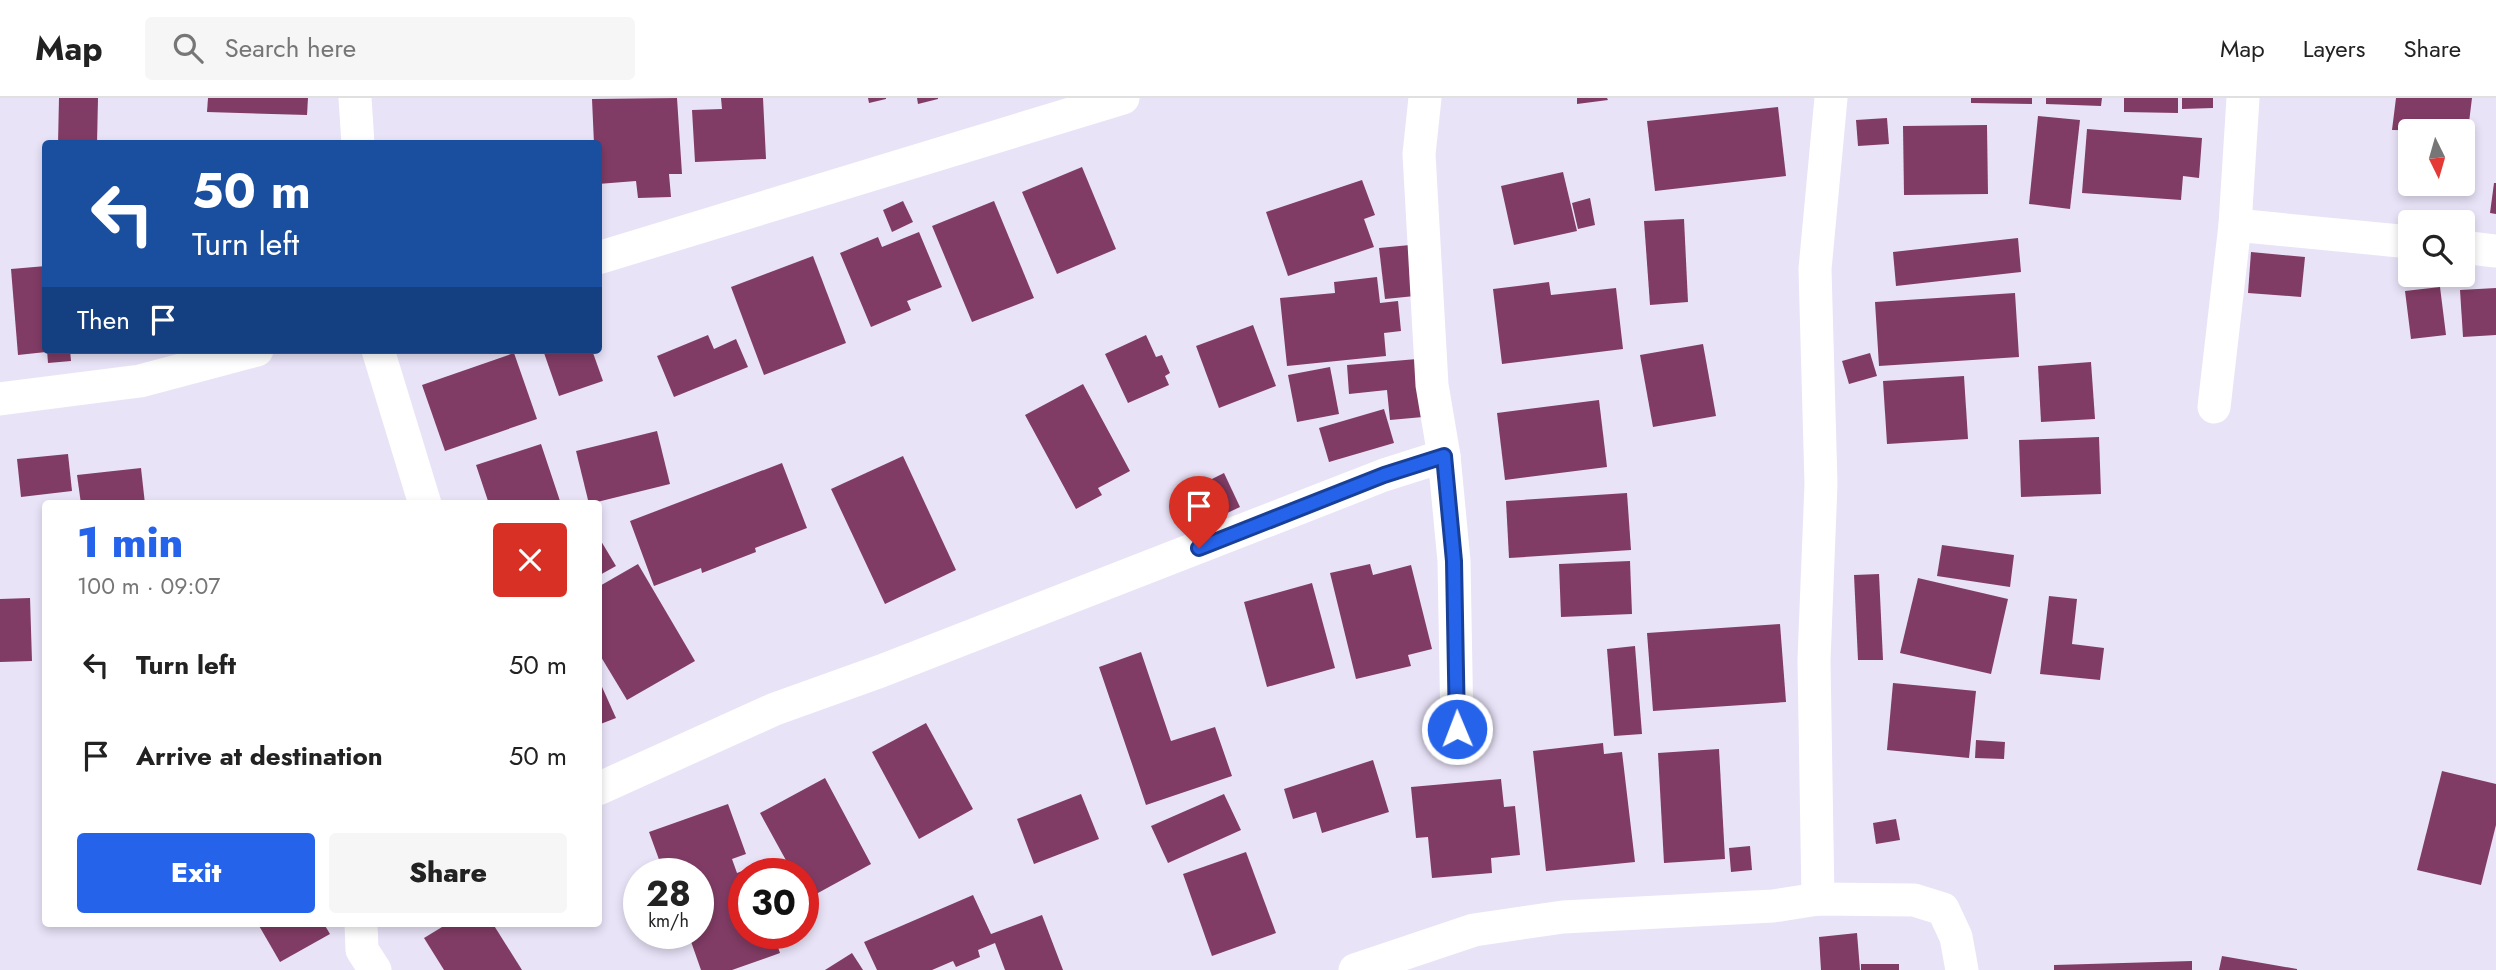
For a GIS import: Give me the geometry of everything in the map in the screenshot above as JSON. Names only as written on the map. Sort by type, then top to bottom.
[{"type":"street","points":[[355,98],[358,140]]},
{"type":"street","points":[[602,257],[1122,98]]},
{"type":"street","points":[[1425,98],[1419,154],[1421,195],[1432,385],[1444,456],[1454,561],[1457,729]]},
{"type":"street","points":[[1818,899],[1814,660],[1821,484],[1815,269],[1831,98]]},
{"type":"street","points":[[2214,407],[2235,225],[2243,98]]},
{"type":"street","points":[[2235,225],[2398,241]]},
{"type":"street","points":[[2475,249],[2496,251]]},
{"type":"street","points":[[0,399],[140,381],[242,354]]},
{"type":"street","points":[[379,354],[424,500]]},
{"type":"street","points":[[602,787],[775,709],[881,671],[1384,475],[1444,456]]},
{"type":"street","points":[[1355,970],[1474,930],[1563,917],[1773,906],[1818,899],[1914,900],[1943,909],[1956,937],[1962,970]]},
{"type":"street","points":[[360,927],[362,950],[375,970]]},
{"type":"building","points":[[59,98],[98,98],[97,140],[58,140]]},
{"type":"building","points":[[208,98],[308,98],[307,115],[207,112]]},
{"type":"building","points":[[677,98],[682,174],[669,174],[671,197],[638,198],[636,181],[602,184],[602,140],[594,140],[592,99]]},
{"type":"building","points":[[721,98],[763,98],[766,159],[695,162],[692,110],[722,109]]},
{"type":"building","points":[[868,98],[886,98],[886,99],[869,103]]},
{"type":"building","points":[[917,98],[938,98],[938,99],[918,104]]},
{"type":"building","points":[[1577,98],[1607,98],[1608,100],[1577,104]]},
{"type":"building","points":[[1971,98],[2032,98],[2032,104],[1971,103]]},
{"type":"building","points":[[2046,98],[2102,98],[2101,106],[2046,104]]},
{"type":"building","points":[[2124,98],[2178,98],[2178,113],[2124,112]]},
{"type":"building","points":[[2182,98],[2213,98],[2213,108],[2182,109]]},
{"type":"building","points":[[2396,98],[2472,98],[2469,119],[2398,119],[2398,130],[2392,130]]},
{"type":"building","points":[[1778,107],[1786,176],[1655,191],[1647,121]]},
{"type":"building","points":[[2038,116],[2080,120],[2070,209],[2029,204]]},
{"type":"building","points":[[1887,118],[1889,144],[1858,146],[1856,120]]},
{"type":"building","points":[[1987,125],[1988,194],[1904,195],[1903,126]]},
{"type":"building","points":[[2087,129],[2202,138],[2199,178],[2183,176],[2181,200],[2082,193]]},
{"type":"building","points":[[1082,167],[1116,249],[1057,274],[1022,192]]},
{"type":"building","points":[[1563,172],[1577,231],[1514,245],[1501,186]]},
{"type":"building","points":[[1362,180],[1375,215],[1364,219],[1374,247],[1288,276],[1266,212]]},
{"type":"building","points":[[2496,183],[2496,214],[2490,213]]},
{"type":"building","points":[[1590,198],[1595,225],[1578,229],[1572,203]]},
{"type":"building","points":[[903,201],[913,222],[892,232],[883,210]]},
{"type":"building","points":[[994,201],[1034,298],[972,322],[932,226]]},
{"type":"building","points":[[1684,219],[1688,302],[1650,305],[1644,221]]},
{"type":"building","points":[[919,232],[942,287],[907,301],[911,310],[871,327],[840,253],[878,237],[882,247]]},
{"type":"building","points":[[2018,238],[2021,272],[1896,286],[1893,252]]},
{"type":"building","points":[[1410,245],[1415,296],[1385,299],[1379,248]]},
{"type":"building","points":[[2251,252],[2305,257],[2301,297],[2248,293]]},
{"type":"building","points":[[813,256],[846,343],[764,375],[731,287]]},
{"type":"building","points":[[42,266],[42,352],[18,355],[11,269]]},
{"type":"building","points":[[1377,277],[1380,303],[1398,301],[1401,331],[1384,333],[1386,356],[1287,366],[1280,298],[1335,293],[1334,282]]},
{"type":"building","points":[[1549,282],[1551,295],[1616,288],[1623,349],[1502,364],[1493,289]]},
{"type":"building","points":[[2440,287],[2446,335],[2411,339],[2405,291]]},
{"type":"building","points":[[2496,288],[2496,335],[2463,337],[2460,290]]},
{"type":"building","points":[[2015,293],[2019,357],[1879,366],[1875,302]]},
{"type":"building","points":[[1253,325],[1276,386],[1219,408],[1196,346]]},
{"type":"building","points":[[708,335],[714,349],[736,339],[748,367],[674,397],[657,356]]},
{"type":"building","points":[[1146,335],[1156,357],[1162,355],[1170,373],[1165,376],[1169,385],[1128,403],[1105,354]]},
{"type":"building","points":[[1703,344],[1716,416],[1653,427],[1640,355]]},
{"type":"building","points":[[1870,353],[1877,376],[1849,384],[1842,361]]},
{"type":"building","points":[[47,354],[70,354],[71,361],[48,363]]},
{"type":"building","points":[[514,354],[537,419],[445,451],[422,385]]},
{"type":"building","points":[[544,354],[593,354],[603,381],[559,396]]},
{"type":"building","points":[[1417,359],[1423,417],[1390,420],[1387,390],[1349,394],[1347,365]]},
{"type":"building","points":[[2091,362],[2095,419],[2041,422],[2038,366]]},
{"type":"building","points":[[1330,367],[1339,414],[1297,422],[1288,375]]},
{"type":"building","points":[[1964,376],[1968,439],[1887,444],[1883,381]]},
{"type":"building","points":[[1083,384],[1130,471],[1098,488],[1102,495],[1076,509],[1025,415]]},
{"type":"building","points":[[1599,400],[1607,467],[1505,480],[1497,413]]},
{"type":"building","points":[[1384,409],[1394,443],[1329,462],[1319,428]]},
{"type":"building","points":[[657,431],[670,484],[602,501],[588,500],[576,451]]},
{"type":"building","points":[[2099,437],[2101,494],[2021,497],[2019,440]]},
{"type":"building","points":[[541,444],[560,500],[488,500],[476,465]]},
{"type":"building","points":[[68,454],[72,491],[21,497],[17,459]]},
{"type":"building","points":[[903,456],[956,570],[885,604],[831,489]]},
{"type":"building","points":[[782,463],[807,528],[755,548],[756,552],[702,573],[701,568],[654,586],[630,521]]},
{"type":"building","points":[[141,468],[145,500],[80,500],[77,475]]},
{"type":"building","points":[[1224,473],[1240,507],[1204,524],[1188,491]]},
{"type":"building","points":[[1627,493],[1631,550],[1509,558],[1506,501]]},
{"type":"building","points":[[602,543],[616,566],[602,574]]},
{"type":"building","points":[[1942,545],[2014,555],[2010,587],[1937,576]]},
{"type":"building","points":[[1630,561],[1632,614],[1561,617],[1559,564]]},
{"type":"building","points":[[638,564],[695,661],[627,700],[602,659],[602,585]]},
{"type":"building","points":[[1370,564],[1373,575],[1411,565],[1432,649],[1408,655],[1411,666],[1356,679],[1330,573]]},
{"type":"building","points":[[1879,574],[1883,660],[1858,660],[1854,575]]},
{"type":"building","points":[[1918,578],[2008,599],[1991,674],[1900,653]]},
{"type":"building","points":[[1312,583],[1335,668],[1267,687],[1244,602]]},
{"type":"building","points":[[2049,596],[2077,599],[2072,644],[2104,648],[2100,680],[2040,674]]},
{"type":"building","points":[[30,598],[32,661],[0,662],[0,599]]},
{"type":"building","points":[[1780,624],[1786,702],[1653,711],[1647,633]]},
{"type":"building","points":[[1635,646],[1642,734],[1614,736],[1607,649]]},
{"type":"building","points":[[1141,652],[1171,741],[1215,727],[1232,776],[1146,805],[1099,667]]},
{"type":"building","points":[[1893,683],[1976,691],[1969,758],[1887,750]]},
{"type":"building","points":[[602,687],[616,718],[602,723]]},
{"type":"building","points":[[926,723],[973,809],[919,839],[872,752]]},
{"type":"building","points":[[1976,740],[2005,742],[2004,759],[1975,758]]},
{"type":"building","points":[[1603,743],[1604,754],[1622,752],[1635,862],[1546,871],[1533,751]]},
{"type":"building","points":[[1719,749],[1725,859],[1664,863],[1658,753]]},
{"type":"building","points":[[1373,760],[1389,812],[1322,833],[1316,812],[1293,819],[1284,789]]},
{"type":"building","points":[[2442,771],[2496,784],[2496,825],[2481,885],[2417,870]]},
{"type":"building","points":[[825,778],[871,864],[819,892],[819,858],[785,858],[760,813]]},
{"type":"building","points":[[1501,779],[1504,807],[1515,806],[1520,855],[1491,858],[1492,873],[1432,878],[1428,837],[1416,838],[1411,787]]},
{"type":"building","points":[[1081,794],[1099,839],[1034,864],[1017,819]]},
{"type":"building","points":[[1224,794],[1241,830],[1168,863],[1151,826]]},
{"type":"building","points":[[728,804],[746,854],[728,858],[728,949],[779,949],[780,953],[732,970],[701,970],[694,949],[714,949],[714,858],[658,858],[649,832]]},
{"type":"building","points":[[1896,819],[1900,840],[1876,844],[1873,823]]},
{"type":"building","points":[[1750,846],[1752,870],[1731,872],[1729,848]]},
{"type":"building","points":[[1246,852],[1276,933],[1212,956],[1183,874]]},
{"type":"building","points":[[973,895],[991,934],[1042,915],[1063,970],[1005,970],[995,943],[978,950],[980,957],[956,967],[953,961],[932,970],[877,970],[864,942]]},
{"type":"building","points":[[260,927],[326,927],[330,934],[280,962]]},
{"type":"building","points":[[442,927],[495,927],[522,970],[444,970],[424,938]]},
{"type":"building","points":[[1857,933],[1860,970],[1821,970],[1819,937]]},
{"type":"building","points":[[852,953],[863,970],[825,970]]},
{"type":"building","points":[[2222,956],[2297,969],[2297,970],[2219,970]]},
{"type":"building","points":[[2192,961],[2192,970],[2054,970],[2054,965]]},
{"type":"building","points":[[1861,964],[1899,964],[1899,970],[1861,970]]},
{"type":"route","points":[[1199,548],[1384,475],[1444,456],[1454,561],[1457,729]]}]
